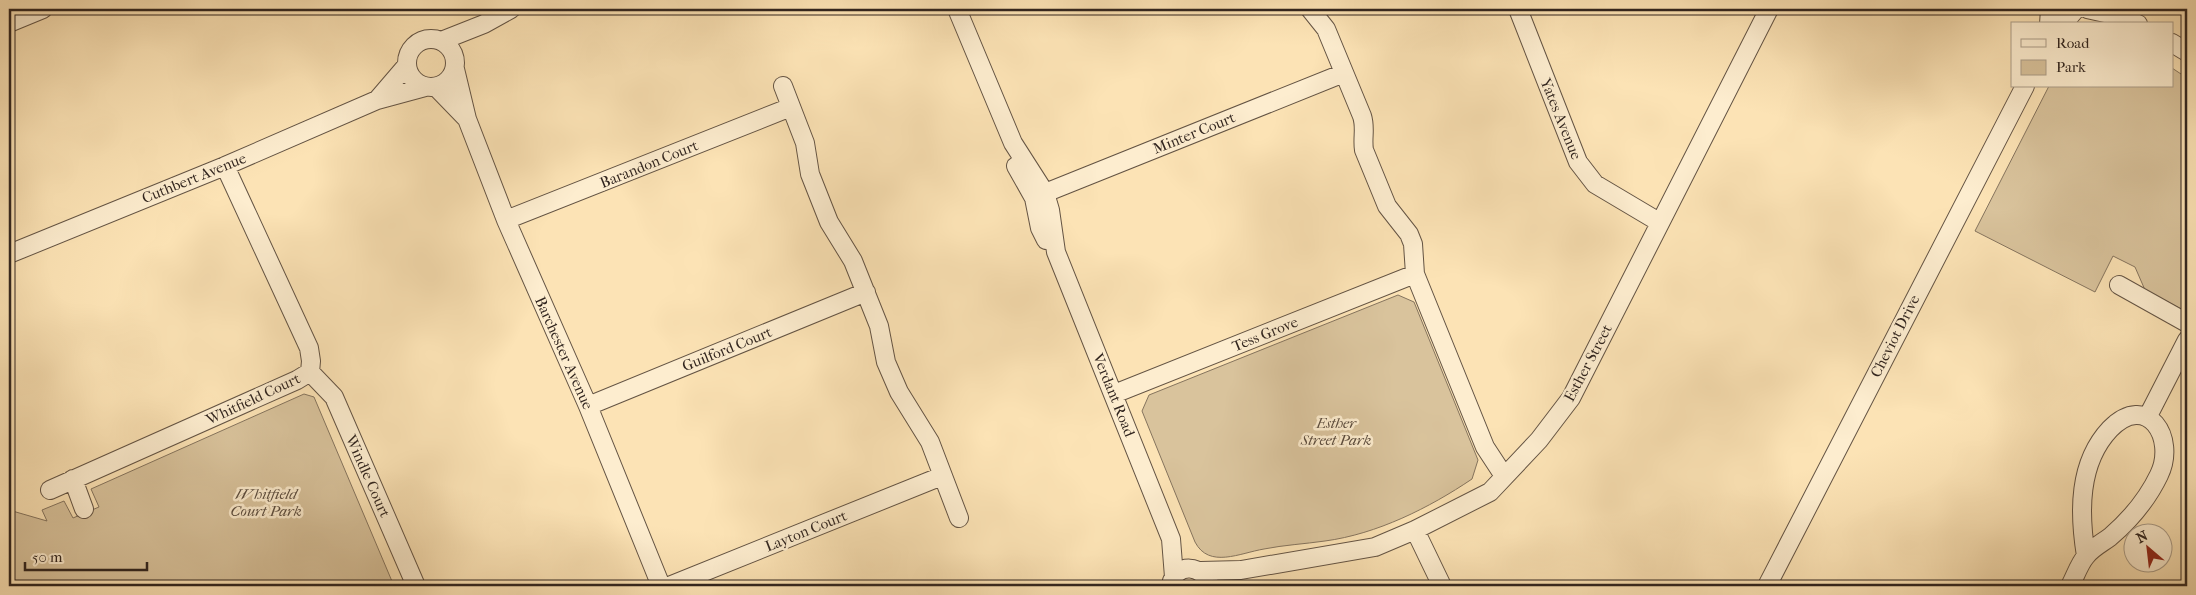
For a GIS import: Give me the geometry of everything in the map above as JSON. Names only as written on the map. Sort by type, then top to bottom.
[{"type":"street","points":[[9,23],[43,9]]},
{"type":"street","points":[[441,41],[452,50],[455,63],[452,78],[445,84],[431,87],[412,79],[407,65],[411,49],[417,43],[425,40],[441,41],[484,24],[511,9]]},
{"type":"street","name":"Verdant Road","points":[[957,9],[1013,143],[1039,196],[1050,210],[1056,252],[1171,539],[1203,576]]},
{"type":"street","points":[[1310,9],[1326,28],[1362,116],[1365,129],[1362,142],[1374,176],[1387,206],[1409,234],[1413,244],[1415,274],[1484,447],[1504,476]]},
{"type":"street","name":"Yates Avenue","points":[[1518,9],[1578,162],[1595,184],[1659,222]]},
{"type":"street","name":"Esther Street","points":[[1171,583],[1184,569],[1203,576],[1375,547],[1415,530],[1490,492],[1539,440],[1571,398],[1769,9]]},
{"type":"street","points":[[2049,22],[2050,9]]},
{"type":"street","points":[[2065,22],[2076,9]]},
{"type":"street","points":[[2087,9],[2132,22]]},
{"type":"street","points":[[2121,9],[2135,22]]},
{"type":"street","points":[[455,63],[484,24]]},
{"type":"street","points":[[2174,44],[2187,52]]},
{"type":"street","name":"Barchester Avenue","points":[[455,63],[467,119],[506,220],[588,406],[661,586]]},
{"type":"street","name":"Cuthbert Avenue","points":[[377,100],[407,65]]},
{"type":"street","name":"Minter Court","points":[[1039,196],[1344,73]]},
{"type":"street","points":[[783,86],[805,143],[810,174],[829,222],[853,261],[879,326],[886,362],[899,392],[930,442],[959,518]]},
{"type":"street","name":"Barchester Avenue","points":[[431,87],[467,119]]},
{"type":"street","name":"Cuthbert Avenue","points":[[9,254],[225,166],[377,100],[431,87]]},
{"type":"street","name":"Cheviot Drive","points":[[1767,586],[2024,88]]},
{"type":"street","name":"Barandon Court","points":[[506,220],[791,108]]},
{"type":"street","name":"Whitfield Court","points":[[50,490],[297,380],[310,372],[309,348],[225,166]]},
{"type":"street","name":"Tess Grove","points":[[1114,394],[1415,274]]},
{"type":"street","points":[[2119,285],[2187,323]]},
{"type":"street","name":"Guilford Court","points":[[588,406],[866,292]]},
{"type":"street","points":[[2148,416],[2187,340]]},
{"type":"street","name":"Windle Court","points":[[310,372],[334,397],[416,586]]},
{"type":"street","points":[[2070,586],[2086,556],[2122,527],[2138,511],[2159,474],[2165,456],[2164,443],[2158,425],[2148,416],[2124,418],[2102,438],[2094,452],[2081,504],[2081,526],[2086,556]]},
{"type":"street","name":"Layton Court","points":[[669,586],[942,476]]},
{"type":"street","points":[[73,479],[84,509]]},
{"type":"street","points":[[1415,530],[1442,586]]},
{"type":"street","name":"Verdant Road","points":[[1171,539],[1171,583]]},
{"type":"street","name":"Esther Street","points":[[1218,586],[1241,570]]},
{"type":"green space","points":[[2174,69],[2187,78],[2187,312],[2145,290],[2135,267],[2113,256],[2095,292],[1975,231],[2048,88],[2174,88]]},
{"type":"green space","name":"Esther Street Park","points":[[1398,295],[1414,302],[1478,460],[1472,479],[1420,510],[1383,526],[1344,538],[1272,548],[1226,557],[1208,555],[1201,550],[1195,542],[1142,411],[1149,395]]},
{"type":"green space","name":"Whitfield Court Park","points":[[304,394],[314,397],[394,586],[9,586],[9,510],[47,521],[42,510],[64,501],[73,518],[99,507],[91,489]]}]
